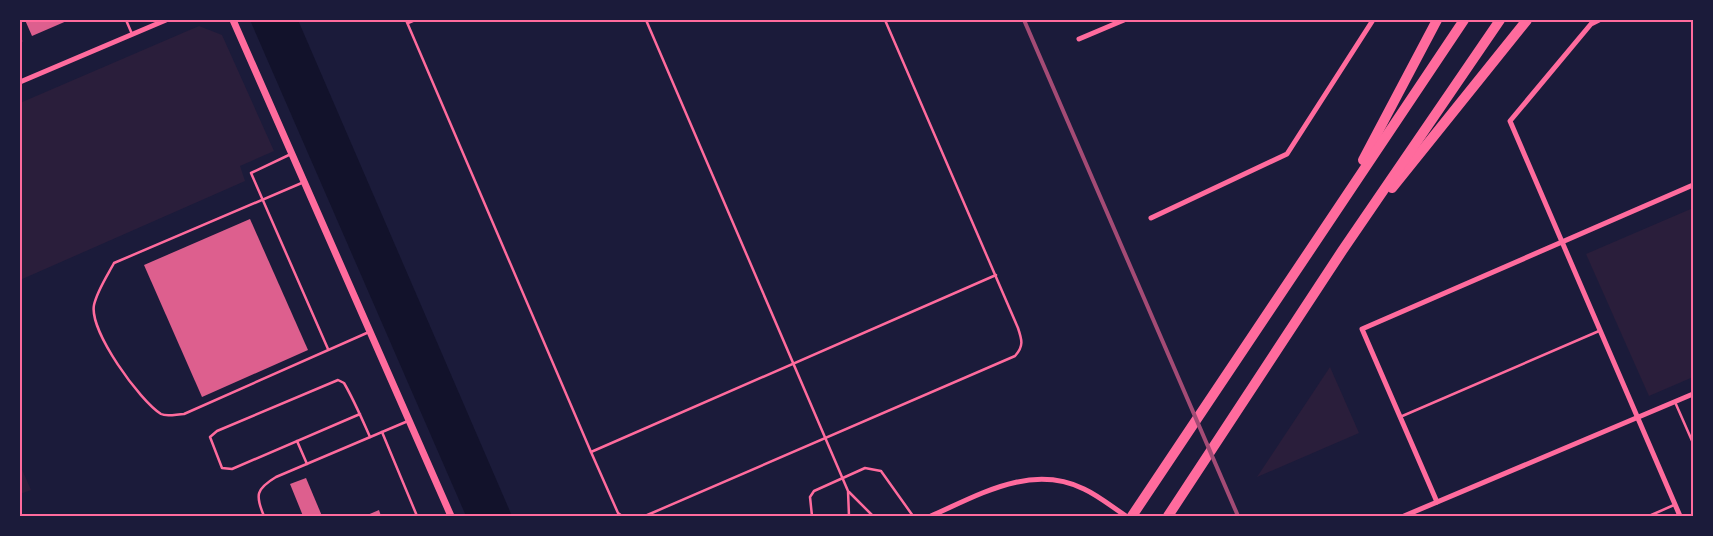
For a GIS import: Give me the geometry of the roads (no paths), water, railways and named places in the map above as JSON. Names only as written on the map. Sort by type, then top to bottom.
[{"type":"highway","points":[[1340,204],[1437,20]]},
{"type":"highway","points":[[1132,516],[1464,20]]},
{"type":"highway","points":[[1168,516],[1342,251],[1500,20]]},
{"type":"highway","points":[[1342,251],[1527,20]]},
{"type":"street","points":[[20,82],[166,20]]},
{"type":"street","points":[[233,20],[451,516]]},
{"type":"street","points":[[1079,39],[1124,20]]},
{"type":"street","points":[[1151,218],[1287,154],[1373,20]]},
{"type":"street","points":[[1600,20],[1592,24],[1510,121],[1680,516]]},
{"type":"street","points":[[1437,502],[1362,328],[1693,185]]},
{"type":"street","points":[[1404,516],[1693,394]]},
{"type":"street","points":[[930,516],[996,488],[1028,479],[1041,478],[1070,483],[1095,495],[1126,516]]},
{"type":"lane","points":[[126,20],[132,34]]},
{"type":"lane","points":[[415,20],[407,22],[591,452],[618,513],[622,516]]},
{"type":"lane","points":[[646,20],[842,478],[848,491],[874,516]]},
{"type":"lane","points":[[645,516],[1015,356],[1021,350],[1022,340],[996,275],[885,20]]},
{"type":"lane","points":[[292,153],[253,170],[251,173],[328,350]]},
{"type":"lane","points":[[305,182],[114,264],[94,306],[95,318],[113,360],[150,406],[164,415],[184,414],[370,331]]},
{"type":"lane","points":[[591,452],[996,275]]},
{"type":"lane","points":[[1400,417],[1600,331]]},
{"type":"lane","points":[[360,414],[226,470],[222,468],[210,437],[217,431],[338,380],[344,383],[360,414],[370,437]]},
{"type":"lane","points":[[1674,402],[1693,443]]},
{"type":"lane","points":[[264,516],[258,502],[258,494],[263,485],[307,464],[410,421]]},
{"type":"lane","points":[[382,432],[417,516]]},
{"type":"lane","points":[[297,441],[307,464]]},
{"type":"lane","points":[[812,516],[810,497],[814,490],[865,468],[881,471],[913,516]]},
{"type":"lane","points":[[848,491],[849,516]]},
{"type":"lane","points":[[1649,516],[1676,504]]},
{"type":"railway","points":[[1024,20],[1238,516]]}]
